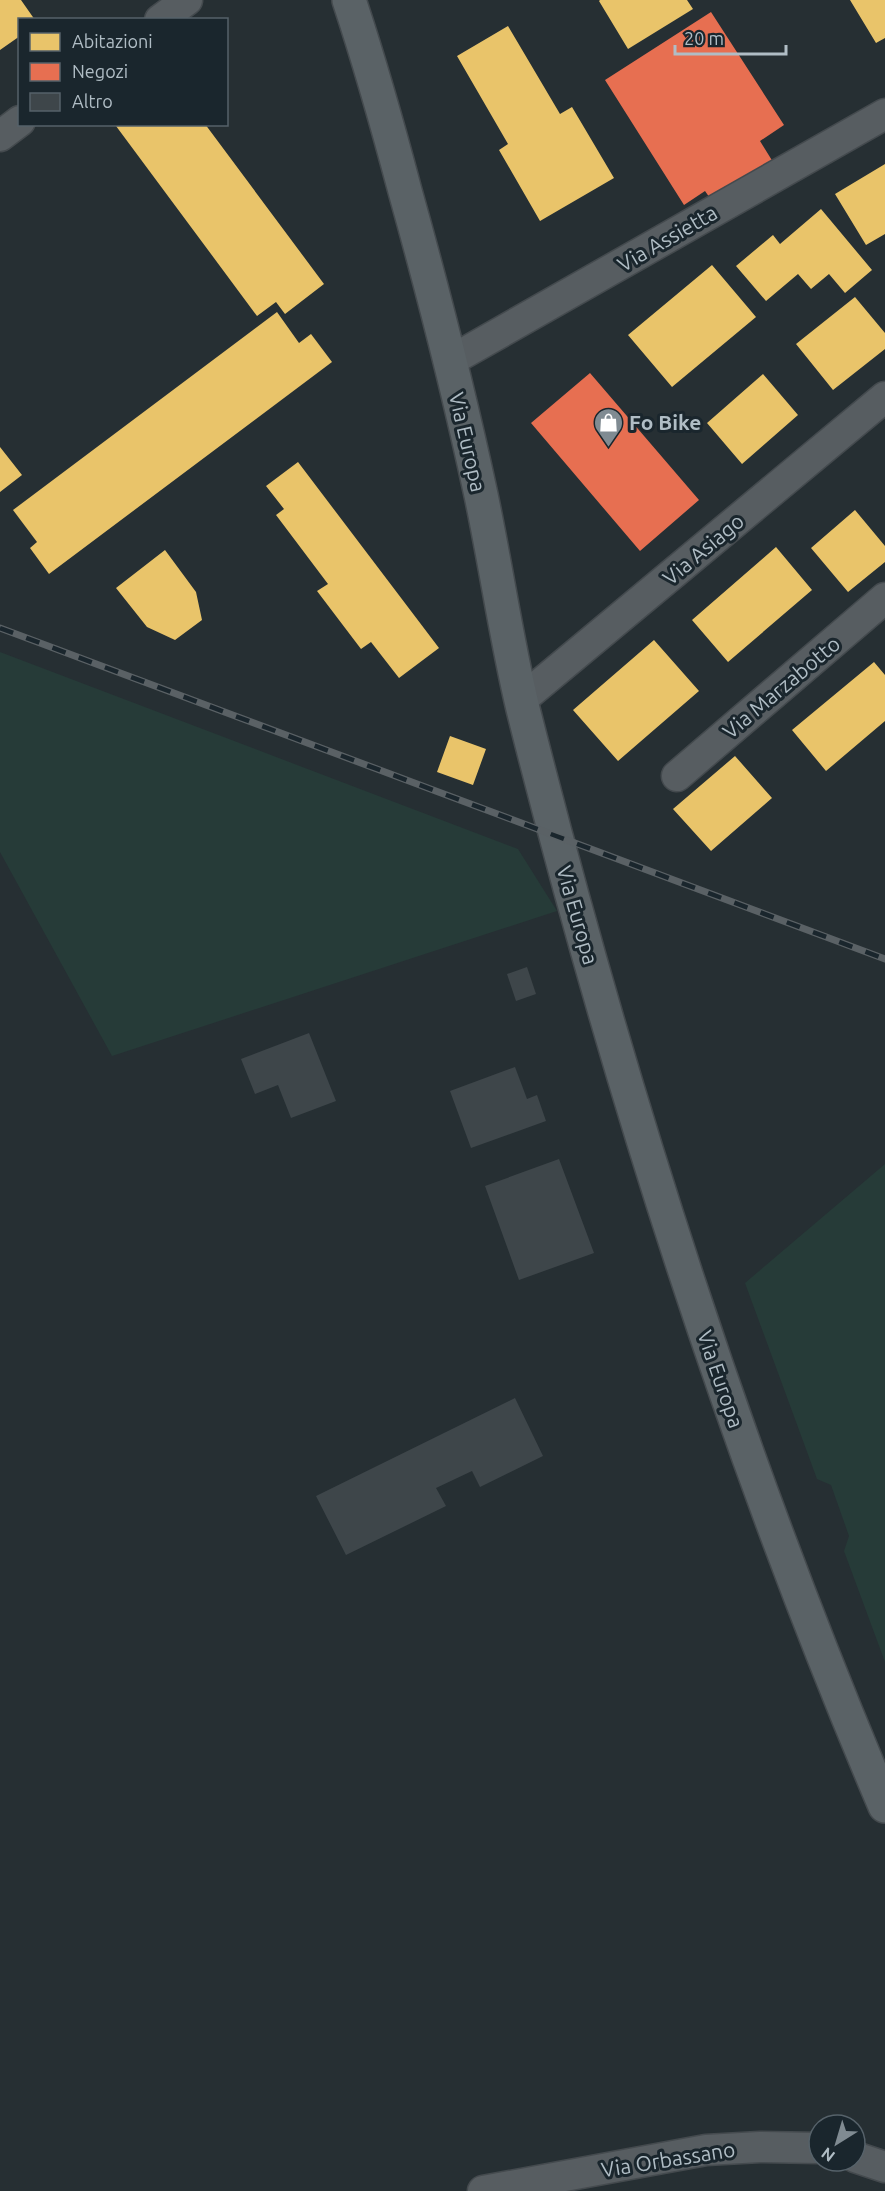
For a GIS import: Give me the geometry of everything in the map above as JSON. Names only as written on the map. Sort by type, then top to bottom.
[{"type":"street","points":[[163,18],[188,0]]},
{"type":"street","name":"Via Europa","points":[[349,0],[390,136],[436,303],[481,494],[521,700],[561,857],[677,1251],[800,1598],[885,1806]]},
{"type":"street","name":"Via Assietta","points":[[450,361],[885,114]]},
{"type":"street","points":[[0,135],[18,123]]},
{"type":"street","name":"Via Asiago","points":[[521,700],[885,397]]},
{"type":"street","name":"Via Marzabotto","points":[[677,776],[885,598]]},
{"type":"street","name":"Via Orbassano","points":[[483,2191],[706,2150],[760,2147],[807,2148]]},
{"type":"street","points":[[867,2161],[885,2166]]},
{"type":"green space","points":[[0,652],[518,849],[557,911],[112,1056],[0,852]]},
{"type":"green space","points":[[885,1164],[885,1662],[844,1551],[849,1536],[831,1485],[817,1479],[745,1283]]},
{"type":"building: Abitazioni","points":[[0,0],[21,0],[34,18],[18,18],[18,37],[0,50]]},
{"type":"building: Abitazioni","points":[[600,0],[687,0],[693,9],[628,49]]},
{"type":"building: Abitazioni","points":[[850,0],[885,0],[885,38],[876,43]]},
{"type":"building: Abitazioni","points":[[508,26],[560,114],[572,107],[614,178],[540,221],[499,150],[508,144],[457,56]]},
{"type":"building: Abitazioni","points":[[116,126],[206,126],[324,284],[285,314],[276,302],[257,316]]},
{"type":"building: Abitazioni","points":[[885,164],[885,234],[866,245],[835,194]]},
{"type":"building: Abitazioni","points":[[821,209],[872,270],[845,293],[829,274],[811,289],[798,274],[766,301],[736,266],[773,235],[780,244]]},
{"type":"building: Abitazioni","points":[[712,265],[756,317],[672,387],[628,335]]},
{"type":"building: Abitazioni","points":[[855,297],[885,333],[885,349],[833,390],[796,344]]},
{"type":"building: Abitazioni","points":[[277,312],[299,343],[311,334],[332,362],[49,574],[30,548],[37,542],[13,510]]},
{"type":"building: Abitazioni","points":[[763,374],[798,415],[742,464],[707,423]]},
{"type":"building: Abitazioni","points":[[0,447],[22,475],[0,492]]},
{"type":"building: Abitazioni","points":[[298,462],[439,648],[399,678],[371,642],[361,649],[317,591],[328,584],[276,515],[284,509],[266,486]]},
{"type":"building: Abitazioni","points":[[855,510],[885,546],[885,562],[848,592],[811,548]]},
{"type":"building: Abitazioni","points":[[776,547],[812,590],[728,662],[692,620]]},
{"type":"building: Abitazioni","points":[[165,550],[196,592],[202,620],[175,640],[147,627],[116,588]]},
{"type":"building: Abitazioni","points":[[654,640],[699,691],[618,761],[573,710]]},
{"type":"building: Abitazioni","points":[[874,662],[885,675],[885,721],[826,771],[792,730]]},
{"type":"building: Abitazioni","points":[[450,736],[486,749],[473,785],[437,772]]},
{"type":"building: Abitazioni","points":[[735,756],[772,798],[711,851],[673,809]]},
{"type":"building: Negozi","points":[[711,12],[784,125],[760,141],[773,162],[712,201],[705,191],[684,205],[605,80]]},
{"type":"building: Negozi","points":[[590,373],[699,500],[640,551],[531,423]]},
{"type":"building: Altro","points":[[527,967],[536,994],[516,1001],[507,974]]},
{"type":"building: Altro","points":[[309,1033],[336,1101],[291,1118],[278,1085],[255,1094],[241,1059]]},
{"type":"building: Altro","points":[[515,1067],[527,1099],[537,1095],[546,1121],[471,1148],[450,1091]]},
{"type":"building: Altro","points":[[559,1159],[594,1253],[519,1280],[485,1186]]},
{"type":"building: Altro","points":[[515,1398],[543,1456],[480,1487],[472,1471],[436,1488],[446,1506],[346,1555],[316,1496]]},
{"type":"railway","points":[[0,628],[885,959]]},
{"type":"place","name":"Fo Bike","points":[[608,448]]}]
